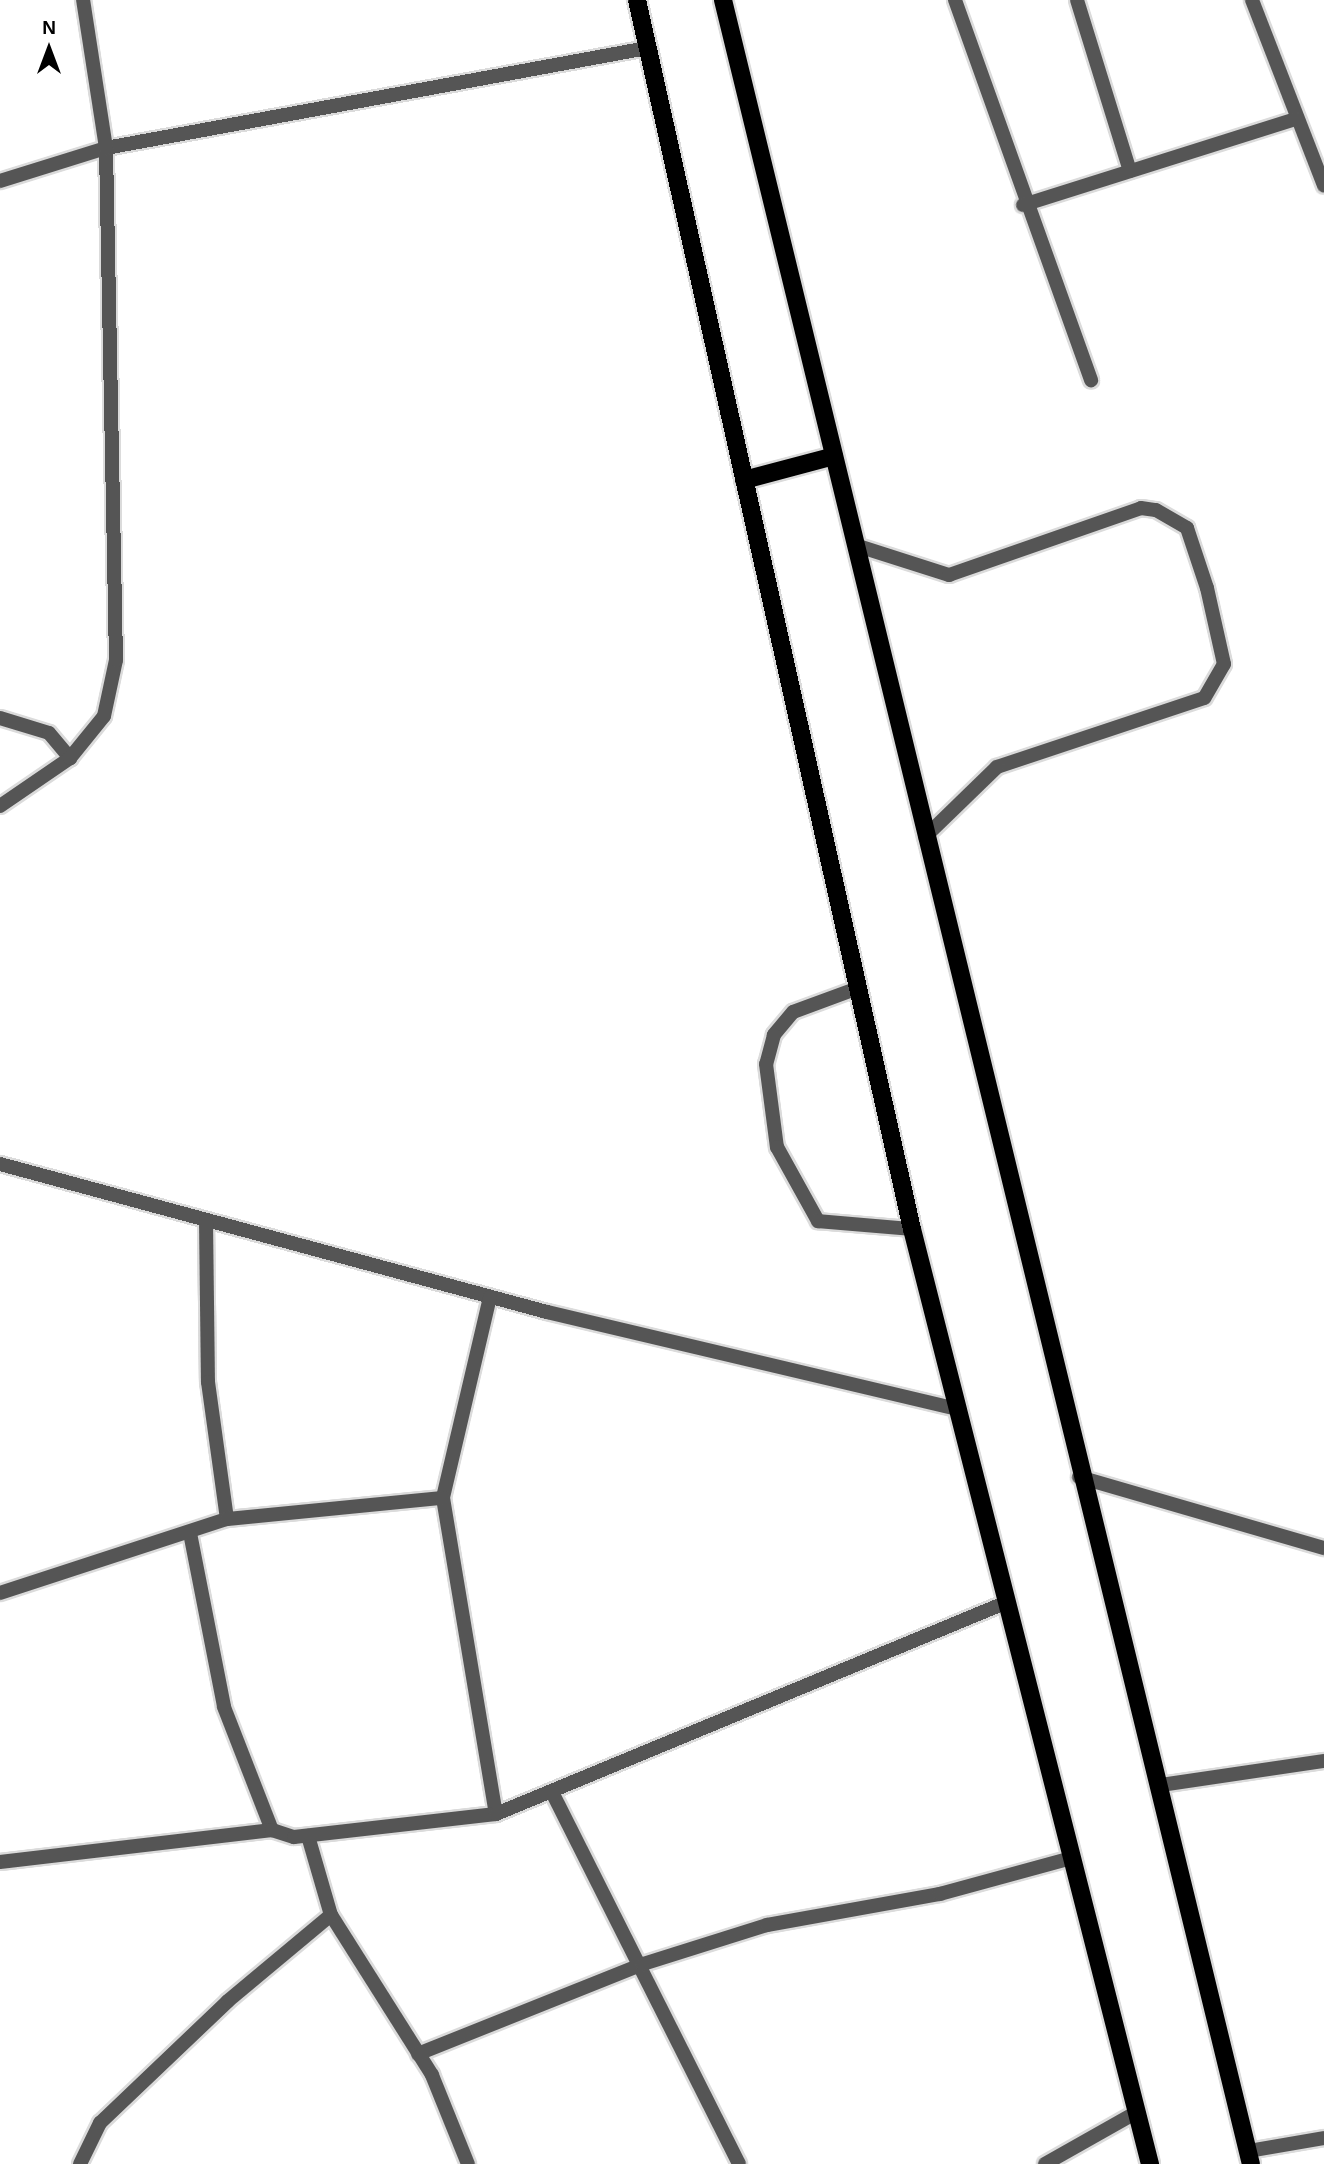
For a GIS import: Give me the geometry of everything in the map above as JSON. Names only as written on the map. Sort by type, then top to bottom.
[{"type":"main road","points":[[637,0],[912,1229],[1150,2164]]},
{"type":"main road","points":[[723,0],[1079,1477],[1161,1785],[1250,2158]]},
{"type":"main road","points":[[744,480],[834,456]]},
{"type":"street","points":[[0,806],[70,758],[104,716],[117,660],[106,148],[83,0]]},
{"type":"street","points":[[956,0],[1023,205],[1091,380]]},
{"type":"street","points":[[1077,0],[1130,171]]},
{"type":"street","points":[[1252,0],[1295,119],[1324,186]]},
{"type":"street","points":[[0,181],[106,148],[647,48]]},
{"type":"street","points":[[1023,205],[1295,119]]},
{"type":"street","points":[[855,545],[949,575],[1141,508],[1156,510],[1187,528],[1207,588],[1224,664],[1204,698],[998,767],[925,837]]},
{"type":"street","points":[[0,718],[50,733],[70,758]]},
{"type":"street","points":[[858,988],[793,1012],[774,1035],[765,1064],[777,1147],[818,1221],[912,1229]]},
{"type":"street","points":[[0,1164],[490,1297],[958,1409]]},
{"type":"street","points":[[206,1221],[208,1382],[227,1519]]},
{"type":"street","points":[[490,1297],[443,1498],[496,1814]]},
{"type":"street","points":[[1079,1477],[1324,1548]]},
{"type":"street","points":[[0,1594],[227,1519],[443,1498]]},
{"type":"street","points":[[190,1533],[224,1707],[272,1830]]},
{"type":"street","points":[[0,1862],[272,1830],[308,1836],[496,1814],[1007,1602]]},
{"type":"street","points":[[1161,1785],[1324,1761]]},
{"type":"street","points":[[552,1791],[643,1964],[738,2164]]},
{"type":"street","points":[[308,1836],[331,1915],[418,2054],[468,2164]]},
{"type":"street","points":[[418,2054],[643,1964],[767,1925],[940,1894],[1072,1858]]},
{"type":"street","points":[[80,2164],[100,2123],[229,2001],[331,1915]]},
{"type":"street","points":[[1045,2164],[1137,2112]]},
{"type":"street","points":[[1250,2158],[1324,2138]]}]
